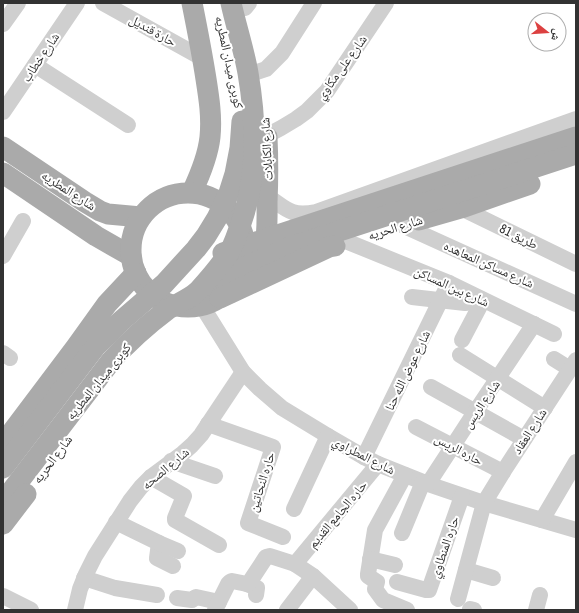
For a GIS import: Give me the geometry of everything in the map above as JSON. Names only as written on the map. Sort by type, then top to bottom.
[{"type":"main road","points":[[192,3],[211,117],[210,138],[200,177],[192,192]]},
{"type":"main road","name":"كوبرى ميدان المطريه","points":[[3,502],[105,378],[123,347],[139,332],[169,309],[206,299],[217,268],[230,250],[249,198],[254,153],[254,124],[252,100],[247,73],[218,3]]},
{"type":"main road","name":"شارع الكابلات","points":[[235,283],[251,273],[256,267],[263,254],[266,239],[268,153],[264,106],[247,73],[242,4]]},
{"type":"main road","name":"كوبرى ميدان المطريه","points":[[3,468],[96,346],[121,320],[164,284],[196,249],[212,226],[229,193],[235,174],[240,148],[242,124],[240,100],[247,73]]},
{"type":"main road","points":[[206,299],[228,292],[235,283],[240,275],[243,266],[245,257],[245,238],[233,213],[218,201],[206,195],[192,192],[173,194],[151,206],[141,217],[136,226],[131,246],[133,265],[144,287],[157,298],[173,306],[195,307],[206,299],[227,276],[287,248],[576,137]]},
{"type":"main road","name":"شارع المطريه","points":[[3,147],[85,202],[108,214],[141,217]]},
{"type":"main road","points":[[164,284],[196,266],[229,251],[576,154]]},
{"type":"main road","points":[[203,165],[267,196]]},
{"type":"main road","name":"شارع الحريه","points":[[206,299],[339,245],[462,208],[576,168]]},
{"type":"main road","name":"شارع المطريه","points":[[3,173],[96,236],[133,265]]},
{"type":"main road","points":[[73,220],[77,220],[84,215],[86,211],[85,202]]},
{"type":"main road","points":[[316,212],[310,219],[309,224],[309,234],[311,238],[319,245],[339,245]]},
{"type":"main road","points":[[3,444],[76,347],[133,265]]},
{"type":"main road","name":"شارع الحريه","points":[[3,524],[105,378],[124,364],[181,307]]},
{"type":"main road","points":[[76,347],[91,341],[102,343],[111,350],[117,366],[105,378]]},
{"type":"street","points":[[3,24],[18,3]]},
{"type":"street","name":"شارع خطاب","points":[[3,112],[77,3]]},
{"type":"street","name":"حارة قنديل","points":[[103,3],[202,58]]},
{"type":"street","points":[[247,73],[266,69],[282,53],[314,3]]},
{"type":"street","name":"شارع على مكاوي","points":[[266,136],[301,115],[327,91],[386,3]]},
{"type":"street","points":[[35,65],[128,125]]},
{"type":"street","points":[[267,196],[285,210],[294,213],[305,214],[316,212],[576,119]]},
{"type":"street","name":"طريق 81","points":[[462,208],[576,264]]},
{"type":"street","points":[[3,256],[23,221]]},
{"type":"street","name":"شارع مساكن المعاهده","points":[[402,225],[576,304]]},
{"type":"street","name":"شارع بين المساكن","points":[[339,245],[449,283],[554,334]]},
{"type":"street","name":"شارع عوض الله حنا","points":[[364,457],[449,283]]},
{"type":"street","points":[[412,297],[465,303],[482,299]]},
{"type":"street","name":"شارع المطراوي","points":[[206,299],[243,372],[282,408],[378,464],[462,496],[576,530]]},
{"type":"street","points":[[482,299],[461,347],[498,378],[545,408]]},
{"type":"street","name":"شارع الريس","points":[[402,533],[426,483],[453,446],[534,324]]},
{"type":"street","points":[[554,358],[573,365]]},
{"type":"street","name":"شارع العقاد","points":[[473,608],[466,570],[484,503],[573,365]]},
{"type":"street","name":"شارع الصحه","points":[[75,610],[84,578],[95,556],[116,522],[141,487],[151,477],[182,454],[201,435],[243,372]]},
{"type":"street","points":[[431,387],[524,439]]},
{"type":"street","name":"حاره النحاتين","points":[[208,424],[273,447],[248,523],[284,533],[277,558]]},
{"type":"street","name":"حاره الريس","points":[[416,427],[503,472]]},
{"type":"street","points":[[294,509],[328,436]]},
{"type":"street","points":[[171,461],[215,476]]},
{"type":"street","points":[[542,520],[576,463]]},
{"type":"street","name":"حاره الجامع القديم","points":[[295,564],[378,464]]},
{"type":"street","points":[[405,475],[374,530],[368,576],[376,582],[375,590],[384,601],[407,610]]},
{"type":"street","points":[[151,477],[184,496],[175,520],[219,545]]},
{"type":"street","name":"حاره المنطاوي","points":[[397,582],[429,590],[462,496]]},
{"type":"street","points":[[116,522],[159,543],[176,558]]},
{"type":"street","points":[[178,598],[192,600],[196,597],[217,606],[228,584],[232,581],[251,589],[250,582],[266,557],[270,556],[295,564],[313,576],[350,610]]},
{"type":"street","points":[[370,559],[395,565]]},
{"type":"street","points":[[466,570],[493,578]]},
{"type":"street","points":[[287,610],[313,576]]},
{"type":"street","points":[[84,578],[115,588],[158,595]]},
{"type":"street","points":[[3,596],[31,610]]}]
